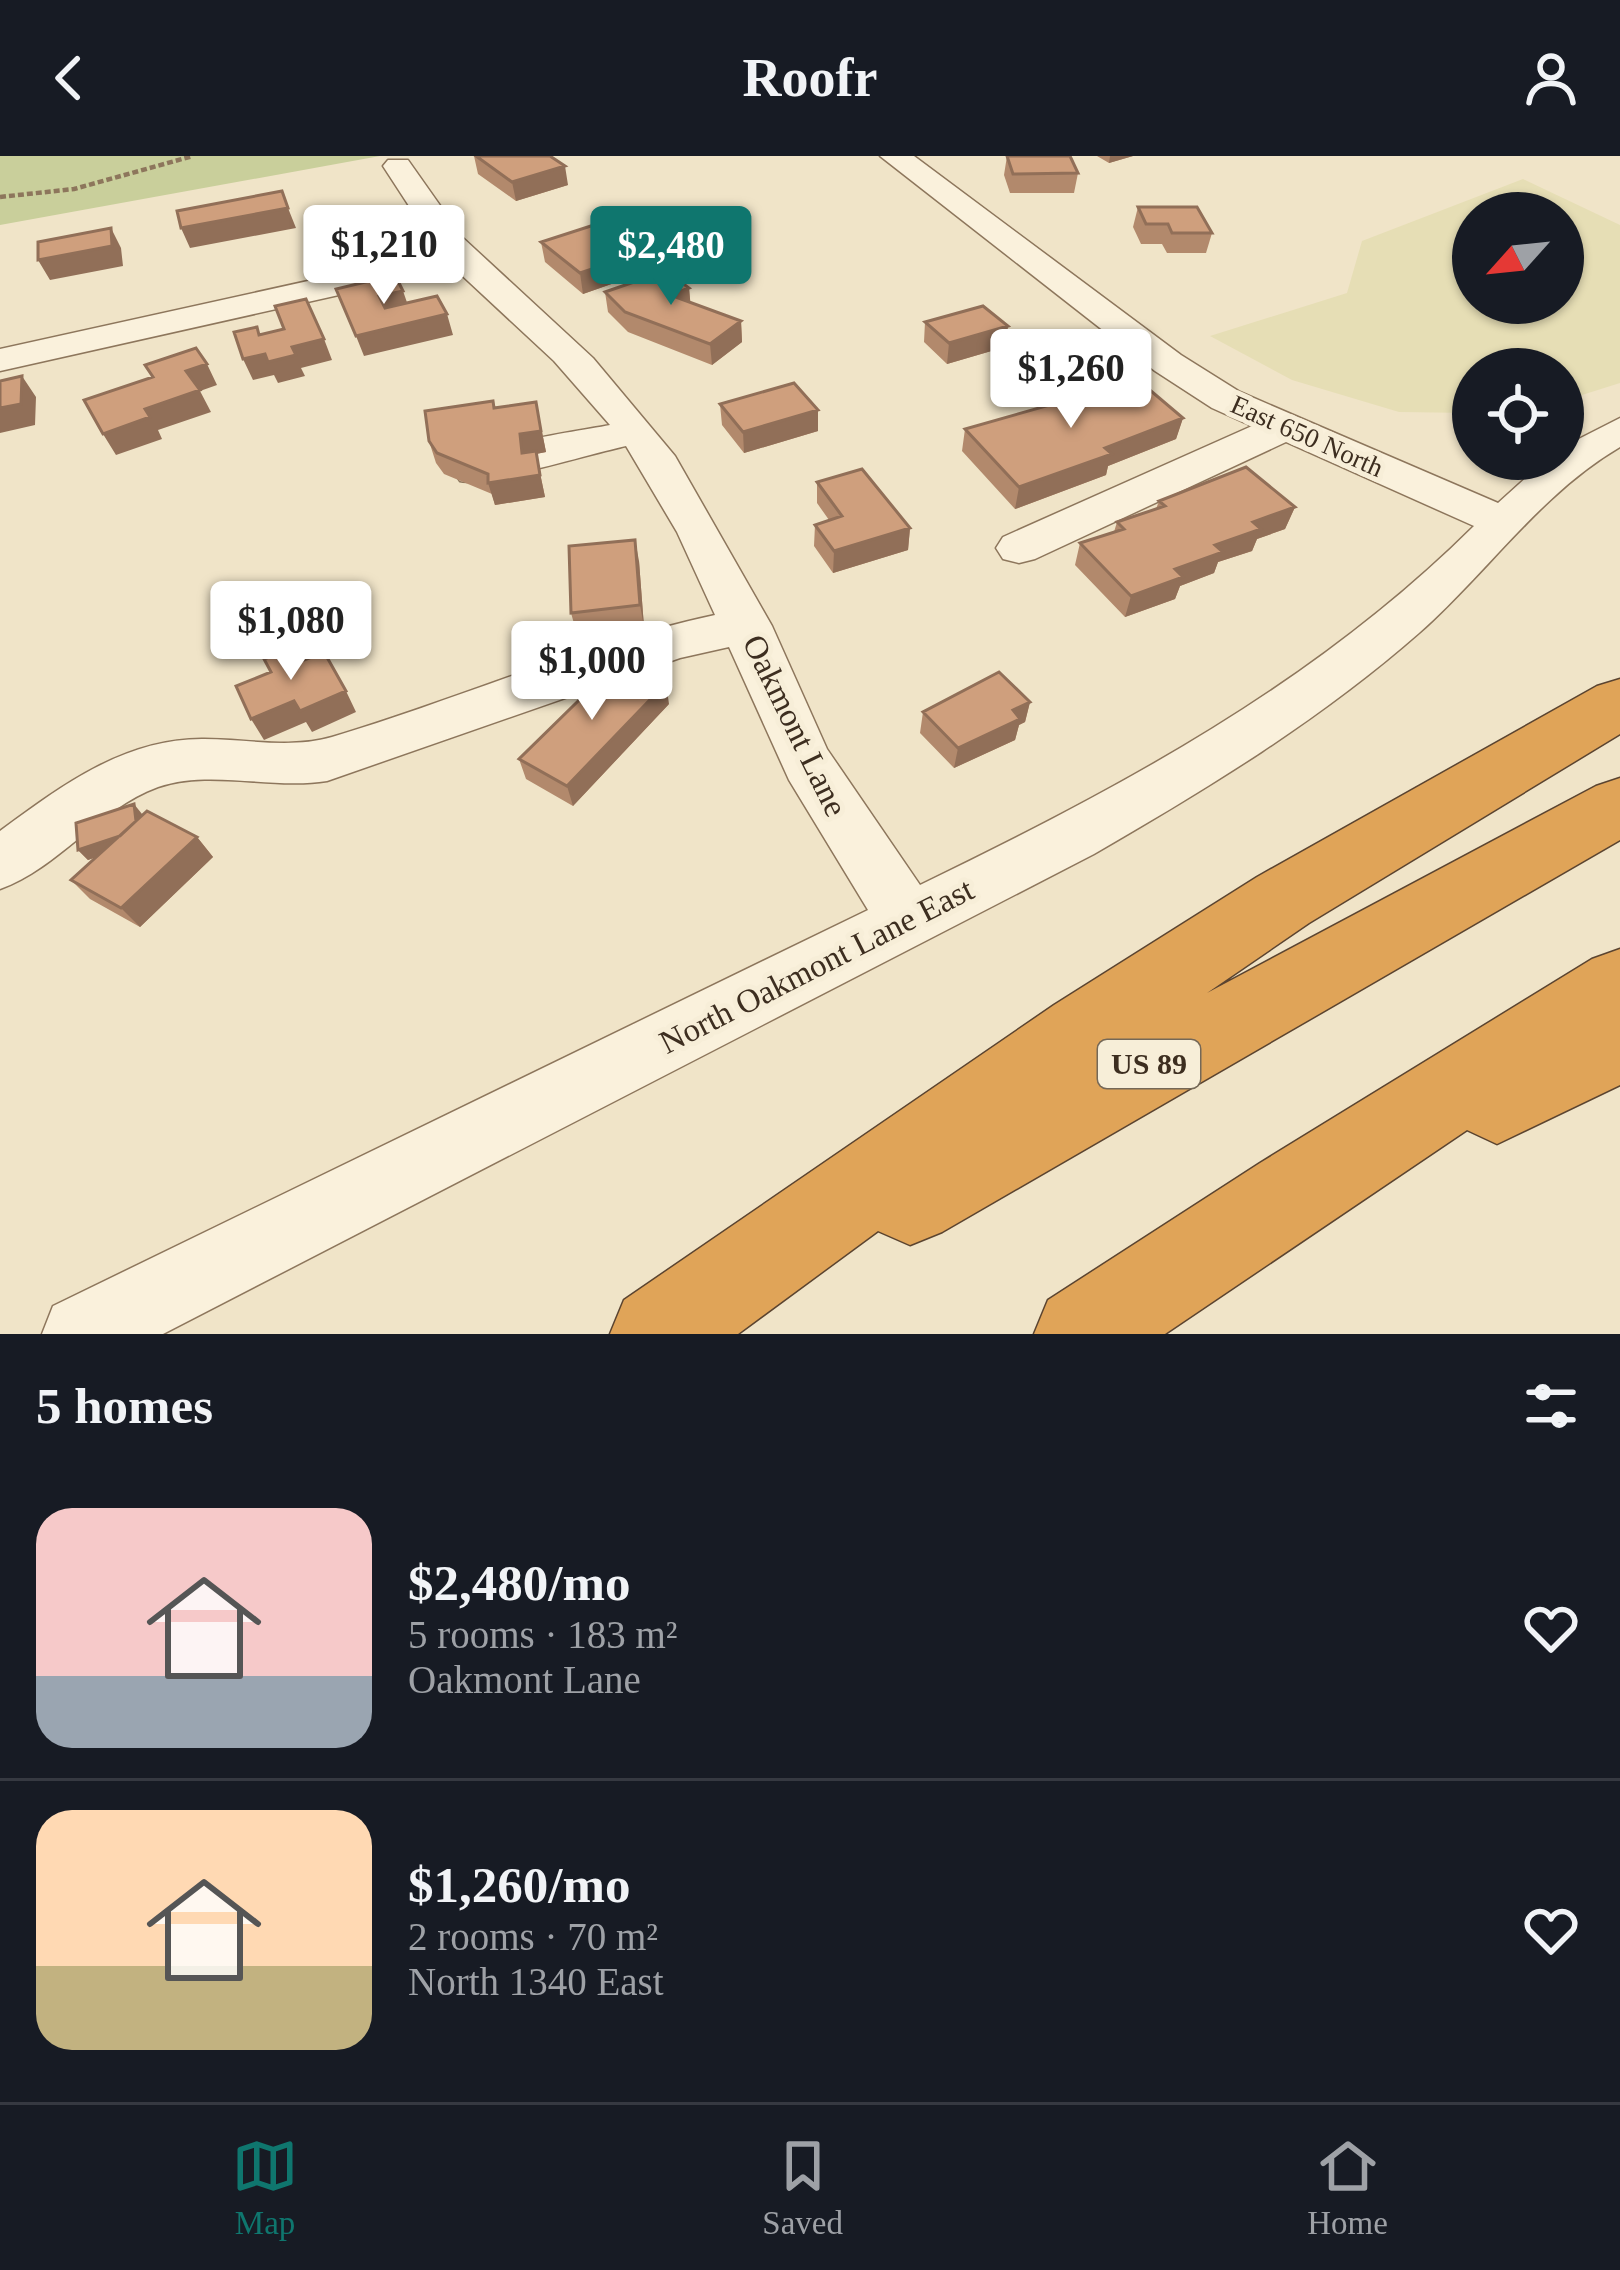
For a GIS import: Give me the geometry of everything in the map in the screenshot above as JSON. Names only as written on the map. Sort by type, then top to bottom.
[{"type":"highway","points":[[658,1334],[1163,979],[1439,806],[1620,703]]},
{"type":"highway","name":"US 89","points":[[685,1334],[987,1155],[1620,806]]},
{"type":"highway","points":[[1082,1334],[1291,1194],[1620,985]]},
{"type":"highway","points":[[1291,1194],[1620,1043]]},
{"type":"street","name":"East 650 North","points":[[911,159],[1195,382],[1282,428],[1502,521]]},
{"type":"street","name":"Oakmont Lane","points":[[398,166],[420,208],[459,258],[566,353],[635,432],[714,554],[774,694],[829,802],[908,918]]},
{"type":"street","points":[[0,360],[459,258]]},
{"type":"street","points":[[1019,548],[1282,428]]},
{"type":"street","name":"North Oakmont Lane East","points":[[81,1334],[1094,826],[1195,769],[1286,709],[1398,622],[1552,477],[1620,430]]},
{"type":"street","points":[[456,478],[525,455],[635,432]]},
{"type":"street","points":[[0,865],[113,782],[159,764],[197,760],[293,767],[327,760],[673,642],[748,626]]},
{"type":"path","points":[[0,197],[103,183],[193,156]]},
{"type":"shaded area","points":[[1523,179],[1550,192],[1489,192]]},
{"type":"shaded area","points":[[1452,206],[1452,324],[1584,324],[1584,208],[1620,225],[1620,383],[1584,394],[1584,348],[1452,348],[1452,413],[1399,412],[1292,380],[1210,336],[1347,293],[1362,241]]},
{"type":"green space","points":[[0,156],[380,156],[0,225]]},
{"type":"building","points":[[476,156],[550,156],[565,166],[512,182]]},
{"type":"building","points":[[1007,156],[1070,156],[1078,173],[1013,174]]},
{"type":"building","points":[[282,191],[288,208],[181,228],[177,211]]},
{"type":"building","points":[[1138,207],[1197,207],[1212,233],[1172,233],[1168,224],[1146,224]]},
{"type":"building","points":[[594,225],[634,255],[580,273],[541,242]]},
{"type":"building","points":[[111,228],[112,246],[38,260],[38,242]]},
{"type":"building","points":[[666,271],[689,288],[670,295],[741,321],[710,344],[625,312],[605,292]]},
{"type":"building","points":[[395,275],[403,291],[379,296],[385,308],[437,296],[447,314],[356,336],[336,289]]},
{"type":"building","points":[[306,299],[324,339],[292,347],[296,355],[268,362],[265,354],[243,359],[234,332],[257,327],[259,335],[284,329],[275,306]]},
{"type":"building","points":[[983,306],[1008,326],[949,343],[925,322]]},
{"type":"building","points":[[196,348],[207,364],[186,371],[200,390],[145,409],[150,417],[103,434],[84,400],[153,377],[145,365]]},
{"type":"building","points":[[22,376],[21,404],[0,408],[0,381]]},
{"type":"building","points":[[1138,380],[1183,418],[1105,448],[1112,454],[1019,487],[965,429]]},
{"type":"building","points":[[794,383],[818,410],[743,432],[720,404]]},
{"type":"building","points":[[493,401],[494,408],[536,402],[541,431],[520,434],[522,453],[536,451],[540,475],[488,483],[488,474],[437,453],[429,441],[425,411]]},
{"type":"building","points":[[1246,467],[1295,507],[1253,522],[1261,529],[1215,545],[1223,552],[1175,569],[1183,577],[1131,596],[1080,543],[1124,529],[1117,522],[1165,506],[1159,501]]},
{"type":"building","points":[[862,469],[910,528],[834,551],[815,525],[842,516],[817,482]]},
{"type":"building","points":[[635,540],[640,605],[571,613],[569,546]]},
{"type":"building","points":[[297,646],[304,660],[324,652],[346,691],[300,711],[294,701],[251,719],[236,686],[271,672],[264,659]]},
{"type":"building","points":[[620,660],[666,683],[567,786],[519,759]]},
{"type":"building","points":[[999,672],[1030,702],[1013,710],[1020,719],[958,748],[923,712]]},
{"type":"building","points":[[134,804],[136,821],[120,836],[78,850],[76,823]]},
{"type":"building","points":[[147,811],[197,837],[121,908],[71,880]]}]
